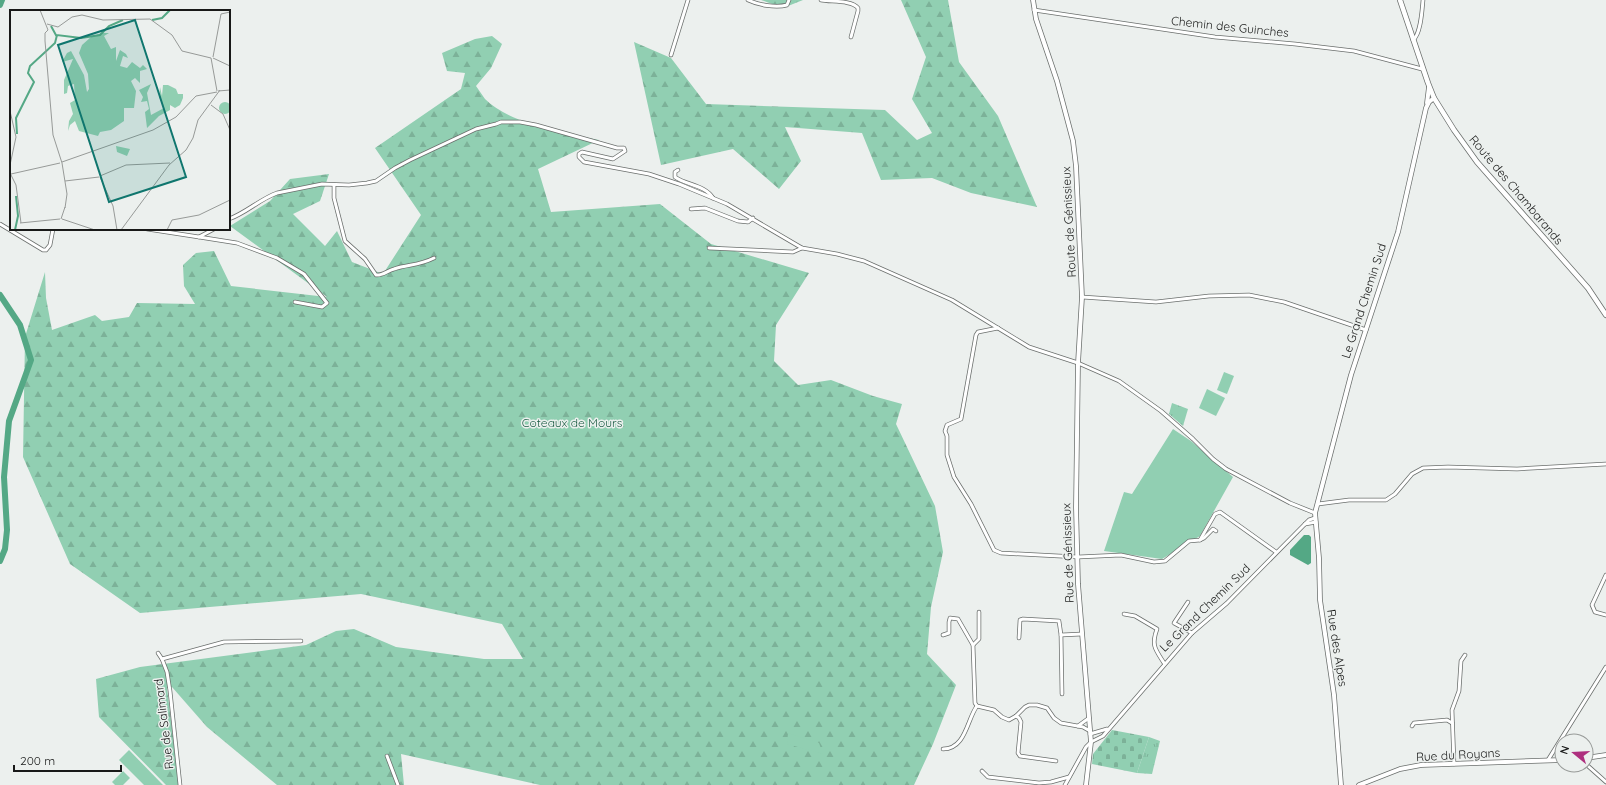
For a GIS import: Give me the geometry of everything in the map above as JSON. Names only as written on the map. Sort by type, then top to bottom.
[{"type":"main road","name":"Route des Chambarands","points":[[1400,0],[1422,69],[1434,98],[1454,130],[1477,162],[1588,288],[1606,315]]},
{"type":"street","points":[[671,55],[688,0]]},
{"type":"street","points":[[748,0],[754,3],[782,7],[787,5],[790,0]]},
{"type":"street","points":[[821,0],[856,5],[858,11],[851,38]]},
{"type":"street","name":"Route de Génissieux","points":[[1033,0],[1034,10],[1057,81],[1073,142],[1075,157],[1082,297],[1078,363]]},
{"type":"street","points":[[1413,40],[1417,37],[1419,31],[1423,0]]},
{"type":"street","name":"Chemin des Guinches","points":[[1034,10],[1215,37],[1354,51],[1422,69]]},
{"type":"street","points":[[1426,108],[1430,87]]},
{"type":"street","name":"Le Grand Chemin Sud","points":[[1065,785],[1086,747],[1091,742],[1103,736],[1164,663],[1192,633],[1226,603],[1304,524],[1315,518],[1351,375],[1398,232],[1426,108],[1429,102],[1434,98]]},
{"type":"street","points":[[230,219],[241,214],[270,195],[316,185],[367,184],[376,181],[403,163],[476,129],[507,121],[536,125],[617,148],[624,148],[625,150],[623,153],[613,159],[586,152],[581,153],[579,157],[584,162],[649,174],[713,198],[753,218],[802,248],[838,254],[871,264],[952,300],[1030,347],[1078,363],[1109,376],[1161,411],[1226,469],[1315,518]]},
{"type":"street","points":[[678,170],[675,172],[675,177],[680,181],[708,191],[713,198]]},
{"type":"street","points":[[334,185],[334,198],[345,241],[365,259],[376,276],[394,269],[424,264],[434,258]]},
{"type":"street","points":[[691,209],[705,208],[748,222],[753,218]]},
{"type":"street","points":[[0,224],[43,250],[46,250],[50,245],[52,230]]},
{"type":"street","points":[[154,230],[237,243],[277,258],[304,274],[328,303],[322,307],[295,302]]},
{"type":"street","points":[[199,237],[212,230]]},
{"type":"street","points":[[709,248],[793,252],[802,248]]},
{"type":"street","points":[[1082,297],[1156,302],[1209,296],[1249,295],[1284,302],[1366,330]]},
{"type":"street","points":[[998,328],[978,332],[976,335],[960,419],[946,425],[945,428],[947,436],[946,455],[954,477],[971,504],[994,550],[1001,553],[1078,557],[1120,555],[1154,562],[1165,561],[1188,541],[1200,540],[1213,529],[1216,531]]},
{"type":"street","name":"Rue de Génissieux","points":[[1078,363],[1076,507],[1082,634],[1091,742],[1086,785]]},
{"type":"street","points":[[1318,502],[1326,503],[1349,500],[1386,500],[1395,494],[1412,474],[1423,468],[1448,467],[1517,469],[1606,464]]},
{"type":"street","points":[[1200,540],[1215,514],[1220,512],[1276,552]]},
{"type":"street","name":"Rue des Alpes","points":[[1315,518],[1319,558],[1320,600],[1334,695],[1341,785]]},
{"type":"street","points":[[1606,575],[1592,605],[1595,612],[1606,615]]},
{"type":"street","points":[[1188,602],[1174,623],[1192,633]]},
{"type":"street","points":[[973,645],[979,639],[979,612]]},
{"type":"street","points":[[1124,614],[1136,616],[1157,629],[1153,644],[1164,663]]},
{"type":"street","points":[[943,635],[948,633],[950,618],[958,619],[973,645],[975,704],[977,706],[964,735],[947,749],[943,749]]},
{"type":"street","points":[[1019,638],[1020,620],[1059,621],[1061,635],[1062,694]]},
{"type":"street","points":[[1061,635],[1082,634]]},
{"type":"street","points":[[162,659],[224,642],[301,641]]},
{"type":"street","name":"Rue de Salimard","points":[[158,653],[167,672],[180,785]]},
{"type":"street","points":[[1454,764],[1452,710],[1459,691],[1461,661],[1465,655]]},
{"type":"street","points":[[1548,760],[1606,667]]},
{"type":"street","points":[[977,706],[994,710],[1006,720],[1016,716],[1029,705],[1037,705],[1047,708],[1054,718],[1061,723],[1083,726],[1090,733],[1100,732],[1109,728]]},
{"type":"street","points":[[1016,716],[1021,722],[1018,753],[1020,756],[1056,761]]},
{"type":"street","points":[[1078,726],[1089,718]]},
{"type":"street","points":[[1412,726],[1414,723],[1447,720],[1452,723]]},
{"type":"street","points":[[1594,757],[1606,755]]},
{"type":"street","points":[[387,756],[398,785]]},
{"type":"street","name":"Rue du Royans","points":[[1359,785],[1400,769],[1421,765],[1554,760]]},
{"type":"street","points":[[982,771],[988,777],[1038,783],[1051,782],[1069,777]]},
{"type":"street","points":[[1594,771],[1606,782]]},
{"type":"green space","points":[[761,0],[803,0],[783,8]]},
{"type":"green space","points":[[901,0],[948,0],[959,62],[998,116],[1037,207],[971,193],[932,178],[881,180],[862,133],[785,127],[801,161],[779,189],[733,149],[661,165],[634,42],[671,58],[706,104],[885,110],[917,140],[932,133],[912,99],[926,57]]},
{"type":"green space","name":"Coteaux de Mours","points":[[492,36],[502,44],[491,68],[476,86],[485,99],[496,108],[523,121],[555,131],[599,140],[538,169],[551,212],[660,204],[711,244],[809,273],[776,325],[774,361],[798,385],[831,380],[873,396],[902,404],[896,424],[935,506],[943,552],[931,607],[927,654],[956,685],[933,744],[914,785],[540,785],[401,754],[404,785],[277,785],[207,727],[172,687],[167,688],[179,785],[166,785],[99,717],[96,679],[140,667],[306,645],[336,631],[354,629],[396,647],[484,659],[523,659],[502,624],[361,594],[140,613],[70,564],[23,457],[25,337],[45,272],[46,298],[52,330],[95,315],[102,321],[129,317],[137,303],[195,304],[184,286],[183,265],[196,253],[214,251],[231,286],[327,297],[230,226],[270,201],[290,179],[329,174],[320,201],[293,214],[325,246],[337,231],[352,262],[383,274],[421,215],[375,148],[461,89],[465,73],[447,71],[442,53],[475,39]]},
{"type":"green space","points":[[1224,372],[1234,376],[1227,394],[1217,390]]},
{"type":"green space","points":[[1207,389],[1225,398],[1216,416],[1199,408]]},
{"type":"green space","points":[[1172,403],[1188,409],[1183,426],[1169,414]]},
{"type":"green space","points":[[1173,429],[1191,441],[1233,477],[1200,536],[1162,559],[1104,551],[1124,492],[1132,494]]},
{"type":"green space","points":[[1112,730],[1149,737],[1137,773],[1092,764],[1093,754]]},
{"type":"green space","points":[[788,733],[819,743],[823,754],[787,744]]},
{"type":"green space","points":[[1149,737],[1160,741],[1152,774],[1137,773]]},
{"type":"green space","points":[[129,750],[163,785],[144,785],[119,760]]},
{"type":"green space","points":[[123,771],[130,778],[123,785],[115,785],[112,782]]},
{"type":"green space","points":[[800,780],[837,782],[836,785],[800,785]]},
{"type":"shaded area","points":[[1304,535],[1309,535],[1311,537],[1311,563],[1308,565],[1290,555],[1290,550]]},
{"type":"waterway","points":[[0,5],[2,0]]},
{"type":"waterway","points":[[0,295],[20,325],[31,360],[9,421],[4,477],[7,530],[5,549],[0,561]]}]
